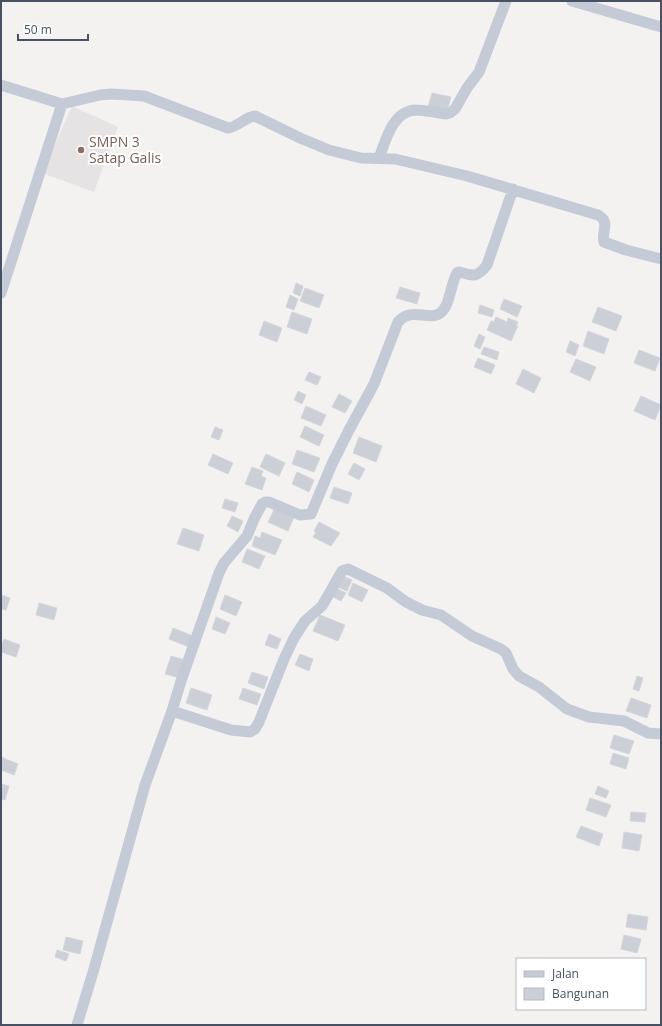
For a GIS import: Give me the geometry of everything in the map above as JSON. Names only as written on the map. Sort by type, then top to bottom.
[{"type":"street","points":[[379,158],[389,132],[397,118],[406,112],[416,110],[450,114],[455,109],[467,88],[479,72],[506,1]]},
{"type":"street","points":[[572,1],[661,27]]},
{"type":"street","points":[[1,86],[62,104],[100,94],[144,96],[224,128],[233,128],[255,116],[300,138],[329,150],[361,158],[395,159],[467,176],[598,215],[603,218],[605,223],[604,242],[661,259]]},
{"type":"street","points":[[1,293],[62,104]]},
{"type":"street","points":[[77,1025],[94,970],[145,785],[213,594],[219,573],[224,563],[247,536],[255,517],[262,504],[265,502],[269,502],[300,515],[311,514],[332,464],[374,384],[398,322],[405,316],[412,314],[432,316],[438,314],[445,309],[459,272],[472,276],[478,274],[487,265],[513,189]]},
{"type":"street","points":[[172,711],[231,730],[250,732],[255,729],[294,638],[305,621],[322,606],[342,571],[348,569],[387,588],[406,602],[422,610],[441,615],[472,636],[501,649],[506,653],[513,669],[519,676],[539,687],[567,709],[589,717],[624,722],[648,733],[661,734]]},
{"type":"shaded area","name":"SMPN 3 Satap Galis","points":[[72,106],[118,127],[94,192],[42,173]]},
{"type":"building","points":[[432,93],[451,97],[447,112],[428,107]]},
{"type":"building","points":[[296,283],[303,286],[300,296],[293,293]]},
{"type":"building","points":[[400,287],[420,293],[417,304],[396,298]]},
{"type":"building","points":[[305,288],[324,295],[319,308],[300,301]]},
{"type":"building","points":[[290,295],[298,299],[294,310],[286,307]]},
{"type":"building","points":[[504,299],[522,306],[517,317],[500,309]]},
{"type":"building","points":[[480,305],[494,310],[492,317],[478,313]]},
{"type":"building","points":[[598,307],[622,316],[616,331],[592,322]]},
{"type":"building","points":[[292,312],[312,319],[307,334],[287,327]]},
{"type":"building","points":[[496,317],[507,322],[508,318],[518,322],[516,326],[518,326],[511,341],[487,330],[491,321],[494,322]]},
{"type":"building","points":[[264,321],[282,328],[277,342],[259,335]]},
{"type":"building","points":[[588,331],[609,339],[604,354],[583,346]]},
{"type":"building","points":[[479,334],[485,337],[480,349],[474,346]]},
{"type":"building","points":[[570,341],[579,345],[575,356],[566,352]]},
{"type":"building","points":[[484,347],[499,352],[497,360],[481,354]]},
{"type":"building","points":[[639,350],[660,358],[655,371],[634,363]]},
{"type":"building","points":[[478,358],[495,365],[491,374],[474,367]]},
{"type":"building","points":[[576,359],[596,367],[590,381],[570,372]]},
{"type":"building","points":[[523,369],[541,378],[534,393],[516,384]]},
{"type":"building","points":[[309,372],[321,377],[317,385],[305,380]]},
{"type":"building","points":[[298,391],[306,395],[302,404],[294,400]]},
{"type":"building","points":[[339,394],[352,401],[345,413],[332,407]]},
{"type":"building","points":[[641,396],[661,405],[655,420],[634,411]]},
{"type":"building","points":[[306,406],[326,415],[321,426],[301,418]]},
{"type":"building","points":[[305,426],[324,435],[319,446],[300,437]]},
{"type":"building","points":[[215,427],[223,430],[219,440],[211,437]]},
{"type":"building","points":[[359,437],[382,446],[376,462],[353,453]]},
{"type":"building","points":[[297,450],[320,458],[314,472],[292,464]]},
{"type":"building","points":[[213,454],[233,463],[228,474],[208,465]]},
{"type":"building","points":[[266,454],[285,463],[279,476],[260,467]]},
{"type":"building","points":[[354,463],[365,469],[359,480],[348,474]]},
{"type":"building","points":[[252,467],[263,471],[261,476],[266,478],[262,490],[245,484]]},
{"type":"building","points":[[297,472],[314,480],[309,492],[292,484]]},
{"type":"building","points":[[334,487],[352,493],[348,504],[330,498]]},
{"type":"building","points":[[225,499],[238,503],[235,512],[222,508]]},
{"type":"building","points":[[275,508],[294,517],[288,531],[268,522]]},
{"type":"building","points":[[232,516],[243,521],[238,532],[227,526]]},
{"type":"building","points":[[319,522],[340,533],[331,546],[313,537],[316,532],[314,531]]},
{"type":"building","points":[[183,528],[204,535],[199,551],[177,544]]},
{"type":"building","points":[[262,532],[282,540],[275,555],[252,546],[255,536],[260,538]]},
{"type":"building","points":[[247,549],[265,556],[259,569],[242,562]]},
{"type":"building","points":[[343,576],[352,580],[347,591],[338,587]]},
{"type":"building","points":[[353,583],[368,590],[362,602],[348,595]]},
{"type":"building","points":[[338,589],[346,593],[341,601],[333,597]]},
{"type":"building","points":[[1,595],[10,598],[6,610],[1,609]]},
{"type":"building","points":[[225,595],[242,602],[236,616],[220,609]]},
{"type":"building","points":[[39,603],[57,608],[54,620],[36,615]]},
{"type":"building","points":[[320,615],[345,625],[338,641],[313,631]]},
{"type":"building","points":[[216,617],[230,623],[225,634],[212,629]]},
{"type":"building","points":[[173,628],[193,636],[189,647],[169,639]]},
{"type":"building","points":[[269,634],[281,639],[277,649],[265,645]]},
{"type":"building","points":[[4,639],[20,645],[16,657],[1,652]]},
{"type":"building","points":[[300,654],[313,659],[309,671],[295,665]]},
{"type":"building","points":[[171,656],[185,660],[180,678],[165,674]]},
{"type":"building","points":[[252,672],[268,677],[264,689],[248,683]]},
{"type":"building","points":[[637,676],[643,678],[639,691],[633,689]]},
{"type":"building","points":[[191,688],[212,695],[207,710],[186,703]]},
{"type":"building","points":[[243,688],[261,694],[257,705],[239,699]]},
{"type":"building","points":[[631,698],[651,705],[647,718],[626,711]]},
{"type":"building","points":[[614,735],[634,741],[629,754],[610,748]]},
{"type":"building","points":[[613,753],[629,758],[626,769],[610,764]]},
{"type":"building","points":[[1,757],[18,764],[14,775],[1,770]]},
{"type":"building","points":[[1,784],[9,786],[5,800],[1,799]]},
{"type":"building","points":[[598,786],[609,791],[606,798],[595,794]]},
{"type":"building","points":[[590,798],[611,805],[606,817],[586,810]]},
{"type":"building","points":[[631,812],[646,813],[645,822],[630,821]]},
{"type":"building","points":[[581,826],[603,834],[599,846],[576,837]]},
{"type":"building","points":[[624,832],[642,835],[639,851],[622,848]]},
{"type":"building","points":[[628,914],[648,917],[646,930],[626,927]]},
{"type":"building","points":[[624,935],[641,939],[637,953],[621,949]]},
{"type":"building","points":[[66,937],[83,941],[80,954],[63,950]]},
{"type":"building","points":[[57,950],[69,954],[66,961],[55,957]]},
{"type":"place","name":"SMPN 3 Satap Galis","points":[[81,150]]}]
